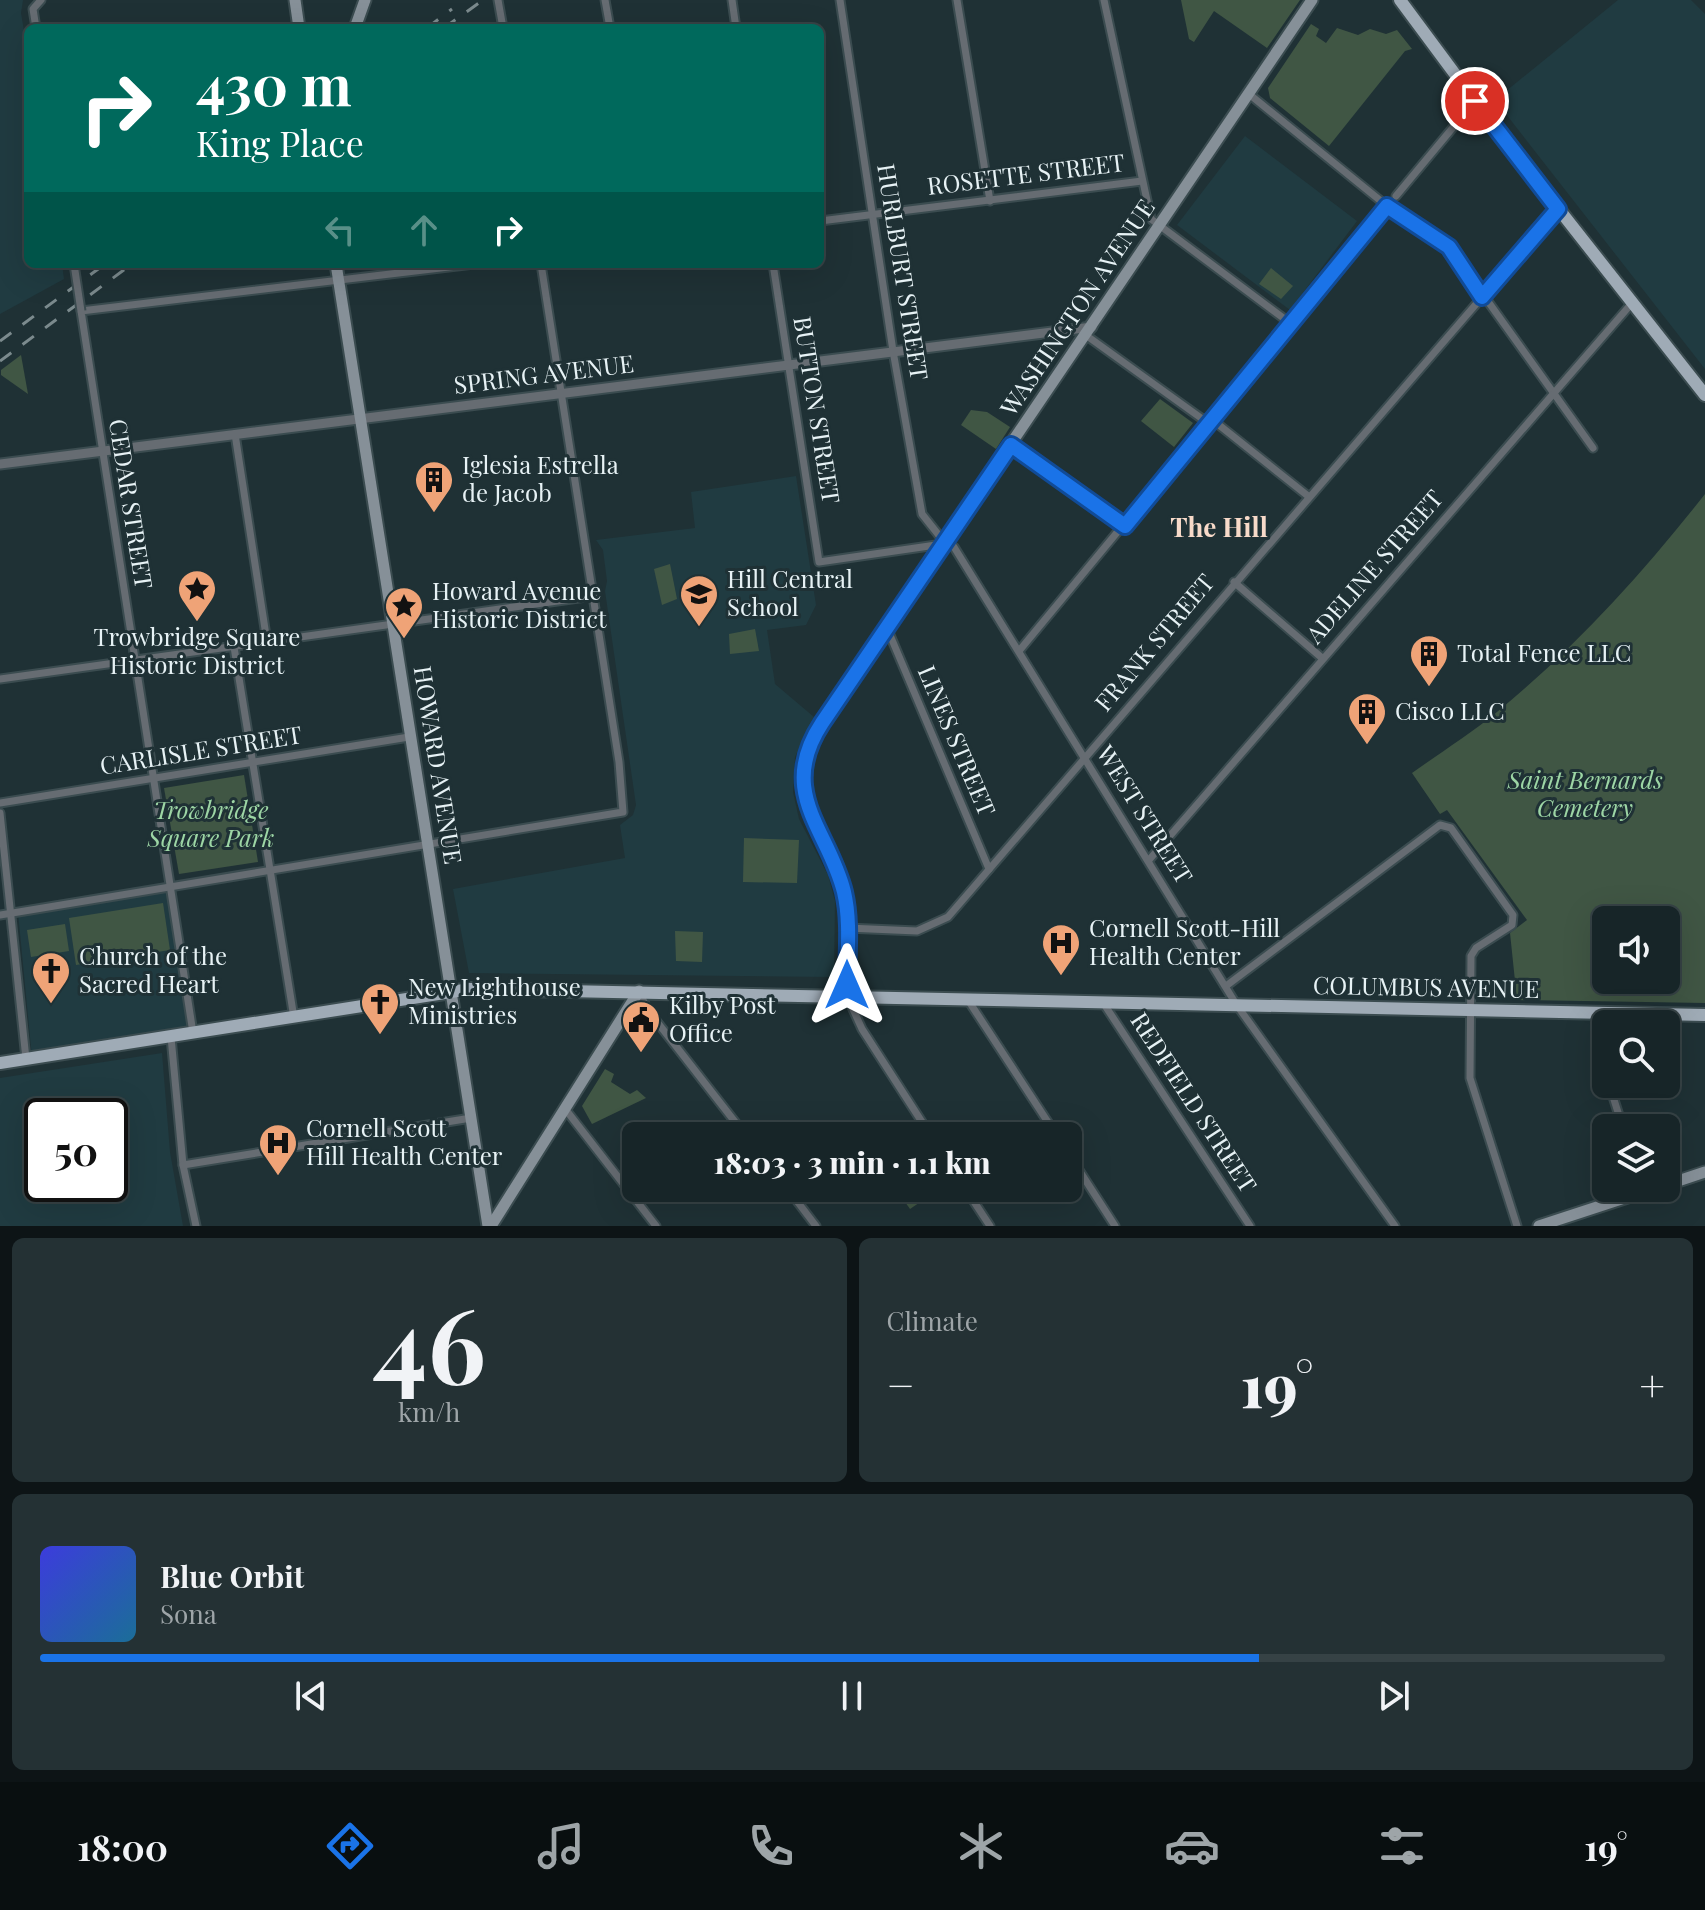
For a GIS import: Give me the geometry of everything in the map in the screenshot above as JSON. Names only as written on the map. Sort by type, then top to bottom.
[{"type":"main road","points":[[295,0],[298,24]]},
{"type":"main road","name":"WASHINGTON AVENUE","points":[[847,996],[847,928],[841,881],[809,812],[806,772],[818,728],[1090,332],[1312,0]]},
{"type":"main road","points":[[1400,0],[1558,209],[1705,395]]},
{"type":"main road","points":[[349,24],[362,5]]},
{"type":"main road","name":"HOWARD AVENUE","points":[[337,268],[489,1226]]},
{"type":"main road","name":"COLUMBUS AVENUE","points":[[0,1063],[470,989],[1592,1013]]},
{"type":"main road","points":[[489,1226],[566,1110],[639,991]]},
{"type":"main road","name":"COLUMBUS AVENUE","points":[[1680,1014],[1705,1015]]},
{"type":"main road","points":[[1680,1180],[1705,1172]]},
{"type":"main road","points":[[1539,1226],[1609,1202]]},
{"type":"street","points":[[498,0],[502,24]]},
{"type":"street","points":[[605,0],[609,24]]},
{"type":"street","points":[[732,0],[735,24]]},
{"type":"street","name":"HURLBURT STREET","points":[[840,0],[893,351],[922,514],[945,543]]},
{"type":"street","points":[[957,0],[990,201]]},
{"type":"street","points":[[1104,0],[1151,219],[1290,323]]},
{"type":"street","points":[[36,24],[38,2]]},
{"type":"street","points":[[1249,94],[1387,206],[1449,247],[1593,448]]},
{"type":"street","points":[[1396,196],[1475,101]]},
{"type":"street","name":"ROSETTE STREET","points":[[824,220],[1142,181]]},
{"type":"street","points":[[1019,651],[1387,206]]},
{"type":"street","name":"FRANK STREET","points":[[847,928],[928,929],[948,917],[1558,209]]},
{"type":"street","name":"CEDAR STREET","points":[[75,268],[194,1034]]},
{"type":"street","points":[[83,311],[440,268]]},
{"type":"street","points":[[0,915],[616,815],[624,809],[542,268]]},
{"type":"street","name":"BUTTON STREET","points":[[774,268],[819,562],[945,543]]},
{"type":"street","name":"ADELINE STREET","points":[[1149,860],[1632,303]]},
{"type":"street","points":[[1090,332],[1208,421],[1219,425],[1308,496]]},
{"type":"street","name":"SPRING AVENUE","points":[[0,464],[893,351],[1090,332]]},
{"type":"street","points":[[235,434],[267,642]]},
{"type":"street","points":[[1011,445],[1125,526]]},
{"type":"street","name":"WEST STREET","points":[[945,543],[954,547],[1236,1004],[1395,1226]]},
{"type":"street","points":[[1234,582],[1322,658]]},
{"type":"street","points":[[0,679],[593,596]]},
{"type":"street","name":"LINES STREET","points":[[887,628],[989,869]]},
{"type":"street","points":[[234,647],[294,1018]]},
{"type":"street","name":"CARLISLE STREET","points":[[0,803],[409,737]]},
{"type":"street","points":[[0,813],[26,1059]]},
{"type":"street","points":[[1226,986],[1445,825],[1451,828],[1513,915],[1512,925],[1476,948],[1471,956],[1470,1078],[1517,1226]]},
{"type":"street","points":[[639,991],[647,1009],[735,1122]]},
{"type":"street","points":[[847,996],[862,1029],[922,1122]]},
{"type":"street","points":[[967,998],[1048,1122]]},
{"type":"street","name":"REDFIELD STREET","points":[[1102,1001],[1250,1226]]},
{"type":"street","points":[[171,1037],[183,1165],[196,1226]]},
{"type":"street","points":[[566,1110],[656,1226]]},
{"type":"street","points":[[183,1165],[471,1118]]},
{"type":"street","points":[[1082,1175],[1115,1226]]},
{"type":"street","points":[[798,1202],[816,1226]]},
{"type":"street","points":[[974,1202],[990,1226]]},
{"type":"shaded area","points":[[0,0],[23,0],[24,268],[63,268],[64,279],[0,314]]},
{"type":"shaded area","points":[[1618,0],[1691,0],[1705,14],[1705,369],[1495,100]]},
{"type":"shaded area","points":[[1245,136],[1357,221],[1290,310],[1177,225]]},
{"type":"shaded area","points":[[796,476],[816,605],[806,625],[767,630],[775,684],[814,717],[795,757],[793,792],[799,819],[828,875],[835,901],[834,977],[469,973],[453,889],[625,858],[620,825],[633,815],[636,805],[605,591],[607,581],[603,550],[596,540],[695,528],[691,492]]},
{"type":"shaded area","points":[[170,887],[194,1034],[32,1058],[18,912]]},
{"type":"shaded area","points":[[162,1053],[170,1152],[183,1226],[0,1226],[0,1078]]},
{"type":"green space","points":[[1181,0],[1300,0],[1267,48],[1214,11],[1194,42],[1189,39]]},
{"type":"green space","points":[[1311,24],[1319,29],[1316,36],[1326,43],[1337,28],[1358,35],[1370,29],[1386,34],[1397,30],[1412,49],[1405,51],[1329,146],[1270,98],[1268,88]]},
{"type":"green space","points":[[1271,268],[1293,286],[1281,299],[1259,284]]},
{"type":"green space","points":[[21,355],[28,394],[1,375],[1,370]]},
{"type":"green space","points":[[1160,399],[1193,423],[1174,447],[1141,421]]},
{"type":"green space","points":[[971,410],[987,412],[1010,427],[996,449],[961,425]]},
{"type":"green space","name":"Saint Bernards Cemetery","points":[[1705,494],[1705,1003],[1517,1000],[1510,933],[1527,920],[1447,810],[1440,814],[1412,773],[1526,688],[1632,581]]},
{"type":"green space","points":[[670,564],[677,599],[662,605],[654,569]]},
{"type":"green space","points":[[755,629],[759,651],[730,654],[729,634]]},
{"type":"green space","name":"Trowbridge Square Park","points":[[244,775],[258,862],[179,874],[164,788]]},
{"type":"green space","points":[[744,838],[799,840],[797,883],[743,882]]},
{"type":"green space","points":[[163,903],[170,950],[76,965],[69,918]]},
{"type":"green space","points":[[65,924],[69,951],[31,957],[27,930]]},
{"type":"green space","points":[[675,931],[703,932],[702,962],[676,961]]},
{"type":"green space","points":[[605,1069],[614,1074],[611,1082],[630,1094],[637,1090],[646,1098],[592,1124],[582,1106]]},
{"type":"green space","points":[[905,1202],[920,1202],[910,1209]]},
{"type":"railway","points":[[450,24],[483,0]]},
{"type":"railway","points":[[432,24],[452,9]]},
{"type":"railway","points":[[0,341],[100,268]]},
{"type":"railway","points":[[0,361],[127,268]]},
{"type":"place","name":"Iglesia Estrella de Jacob","points":[[434,514]]},
{"type":"place","name":"Trowbridge Square Historic District","points":[[197,623]]},
{"type":"place","name":"Hill Central School","points":[[699,628]]},
{"type":"place","name":"Howard Avenue Historic District","points":[[404,640]]},
{"type":"place","name":"Total Fence LLC","points":[[1429,688]]},
{"type":"place","name":"Cisco LLC","points":[[1367,746]]},
{"type":"place","name":"Cornell Scott-Hill Health Center","points":[[1061,977]]},
{"type":"place","name":"Church of the Sacred Heart","points":[[51,1005]]},
{"type":"place","name":"New Lighthouse Ministries","points":[[380,1036]]},
{"type":"place","name":"Kilby Post Office","points":[[641,1054]]},
{"type":"place","name":"Cornell Scott Hill Health Center","points":[[278,1177]]},
{"type":"district","name":"The Hill","points":[[1219,528]]},
{"type":"route","points":[[847,985],[845,895],[835,867],[814,827],[805,797],[809,750],[818,728],[1011,445],[1125,526],[1204,425],[1387,206],[1449,247],[1482,297],[1558,209],[1475,101]]}]
